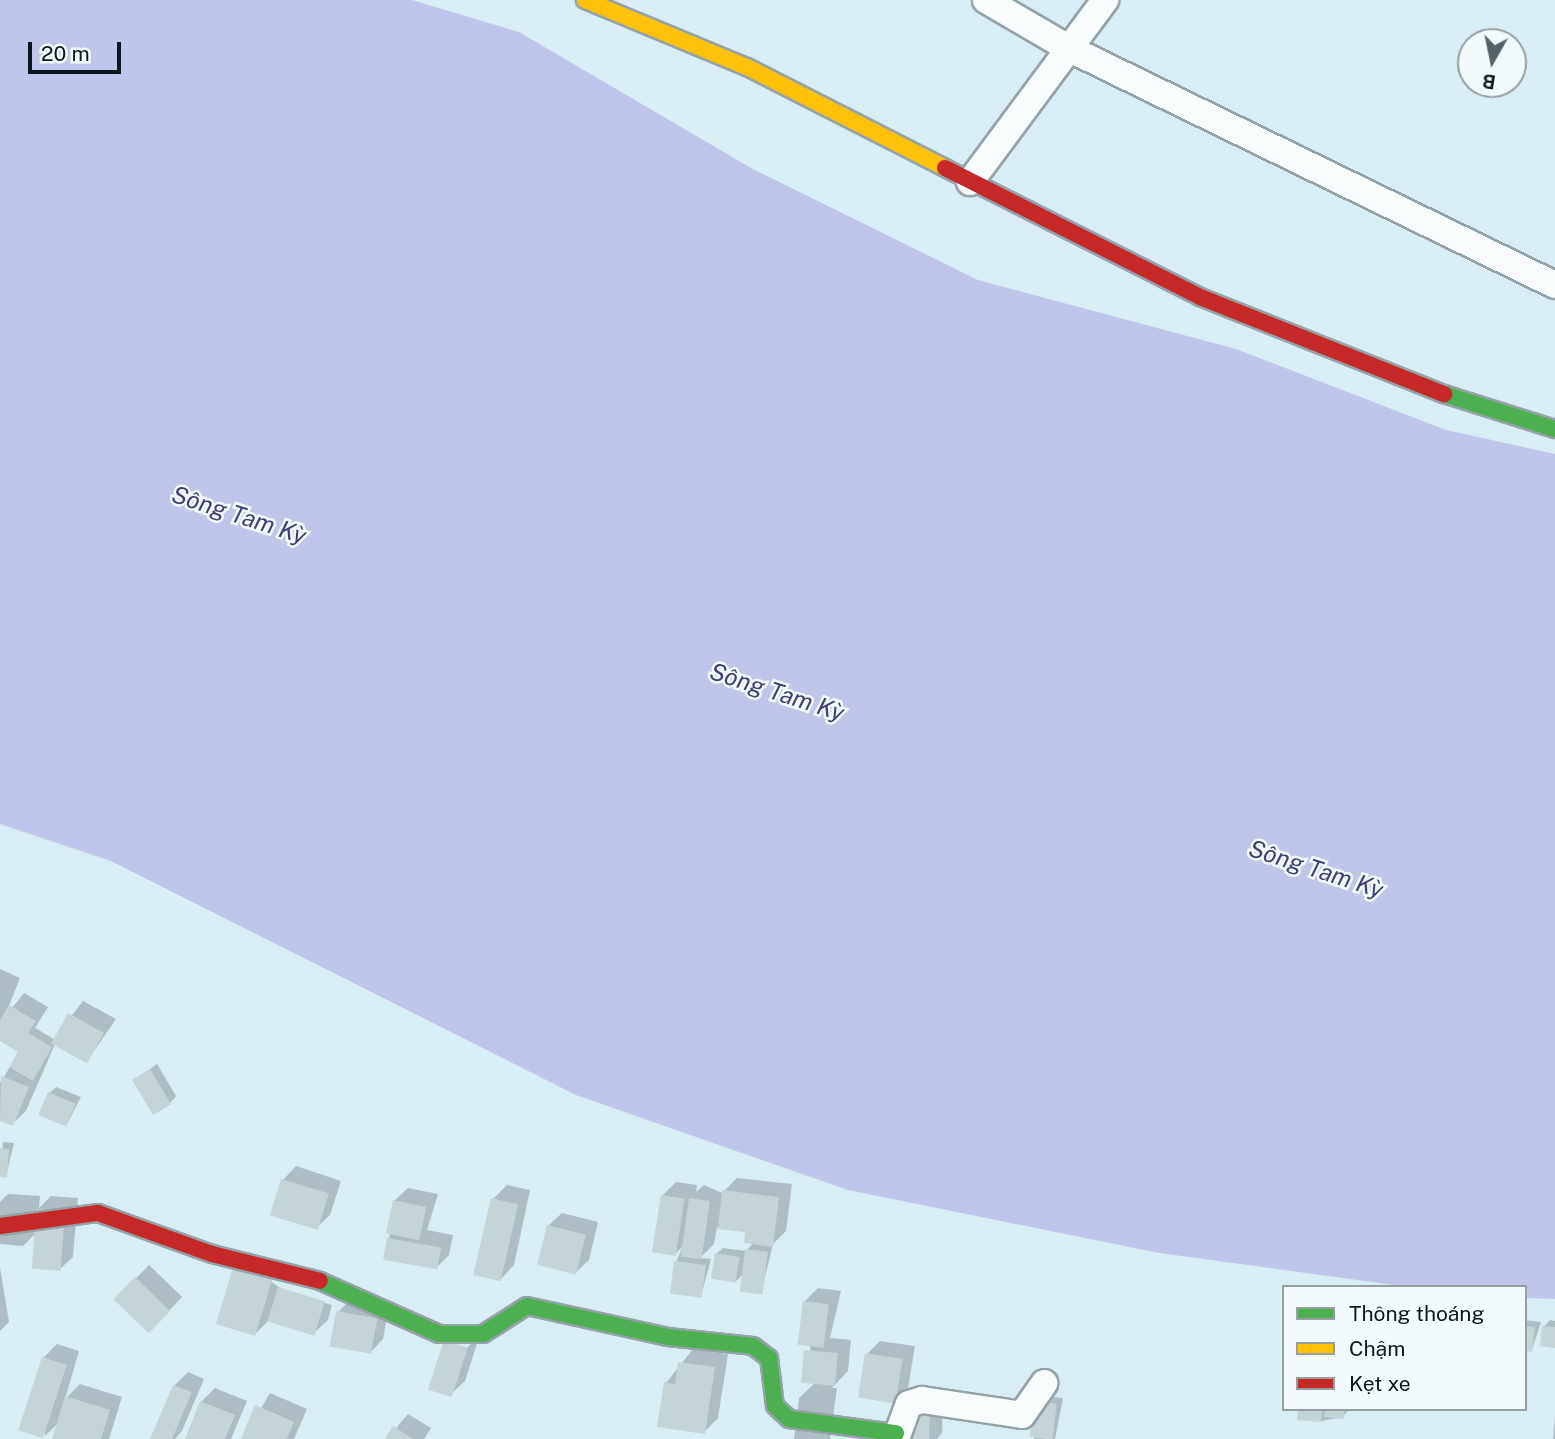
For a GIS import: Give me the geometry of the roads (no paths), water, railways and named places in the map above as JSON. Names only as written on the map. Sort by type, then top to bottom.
[{"type":"street","points":[[584,0],[747,67],[970,182],[1289,335],[1481,409],[1555,429]]},
{"type":"street","points":[[986,0],[1070,49],[1555,285]]},
{"type":"street","points":[[970,182],[1105,0]]},
{"type":"street","points":[[0,1226],[98,1213],[212,1254],[316,1279],[439,1334],[483,1334],[527,1306],[668,1337],[753,1346],[769,1359],[775,1406],[789,1419],[896,1436],[909,1404],[922,1400],[1022,1415],[1044,1383]]},
{"type":"water","name":"Sông Tam Kỳ","points":[[0,0],[412,0],[519,32],[751,168],[978,280],[1236,349],[1446,430],[1555,454],[1555,1299],[1527,1298],[1527,1285],[1394,1285],[1159,1253],[848,1190],[576,1095],[111,861],[0,824]]}]
